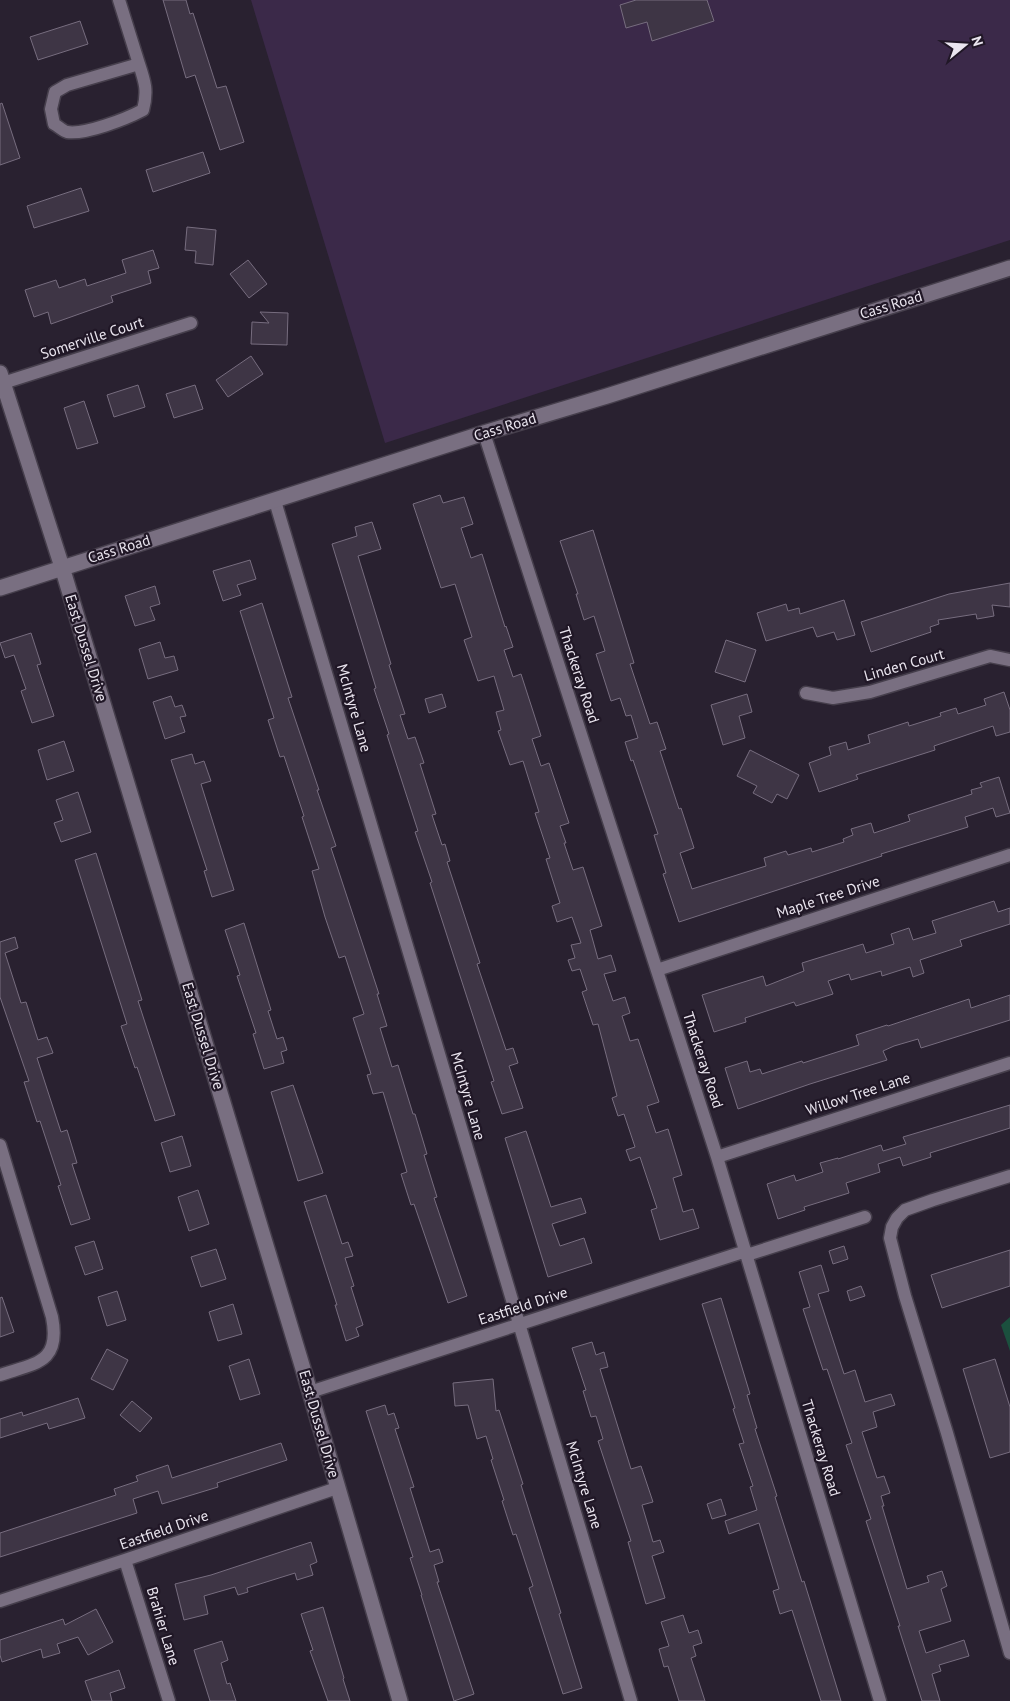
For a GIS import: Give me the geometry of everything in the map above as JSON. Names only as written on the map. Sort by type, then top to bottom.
[{"type":"street","points":[[120,0],[145,82],[147,96],[143,110],[128,118],[80,133],[65,132],[54,124],[51,109],[55,92],[67,85],[139,64]]},
{"type":"street","name":"Cass Road","points":[[0,588],[484,433],[1010,268]]},
{"type":"street","name":"Somerville Court","points":[[2,378],[192,323]]},
{"type":"street","name":"East Dussel Drive","points":[[2,378],[62,567],[310,1392],[400,1701]]},
{"type":"street","name":"Thackeray Road","points":[[484,433],[747,1253],[880,1701]]},
{"type":"street","name":"McIntyre Lane","points":[[275,501],[631,1701]]},
{"type":"street","name":"Linden Court","points":[[806,693],[833,698],[870,692],[990,656],[1010,660]]},
{"type":"street","name":"Maple Tree Drive","points":[[657,970],[1010,855]]},
{"type":"street","name":"Willow Tree Lane","points":[[717,1157],[1010,1063]]},
{"type":"street","points":[[0,1145],[55,1330],[55,1342],[46,1358],[34,1364],[0,1374]]},
{"type":"street","points":[[1010,1176],[906,1210],[897,1218],[892,1227],[890,1238],[905,1296],[947,1433],[1010,1653]]},
{"type":"street","name":"Eastfield Drive","points":[[310,1392],[519,1324],[865,1217]]},
{"type":"street","name":"Eastfield Drive","points":[[0,1601],[338,1488]]},
{"type":"street","name":"Brahier Lane","points":[[125,1560],[169,1701]]},
{"type":"shaded area","points":[[251,0],[1010,0],[1010,240],[385,443]]},
{"type":"shaded area","points":[[1010,1317],[1010,1351],[1001,1325]]},
{"type":"building","points":[[163,0],[186,0],[190,14],[193,13],[217,88],[226,86],[244,142],[220,150],[195,75],[186,78]]},
{"type":"building","points":[[636,0],[707,0],[714,21],[652,41],[647,22],[626,28],[620,5]]},
{"type":"building","points":[[80,21],[88,44],[38,60],[30,37]]},
{"type":"building","points":[[2,103],[20,158],[0,165],[0,104]]},
{"type":"building","points":[[203,152],[210,173],[153,192],[146,170]]},
{"type":"building","points":[[81,188],[89,211],[34,228],[27,206]]},
{"type":"building","points":[[187,227],[216,230],[213,265],[195,263],[196,251],[185,250]]},
{"type":"building","points":[[153,250],[159,268],[148,271],[151,283],[111,296],[113,302],[51,324],[48,312],[34,317],[25,290],[56,280],[59,288],[85,279],[87,286],[126,273],[122,260]]},
{"type":"building","points":[[248,260],[267,284],[249,298],[230,274]]},
{"type":"building","points":[[260,312],[288,313],[287,345],[251,344],[252,322],[269,323]]},
{"type":"building","points":[[251,356],[263,374],[228,397],[216,380]]},
{"type":"building","points":[[138,385],[145,407],[114,417],[107,395]]},
{"type":"building","points":[[195,385],[203,409],[174,418],[166,394]]},
{"type":"building","points":[[84,401],[98,443],[77,449],[64,408]]},
{"type":"building","points":[[440,495],[443,503],[464,497],[473,524],[461,528],[471,558],[482,554],[513,647],[504,650],[513,677],[521,674],[541,736],[532,739],[541,766],[549,763],[569,823],[560,826],[566,843],[564,843],[573,870],[583,867],[602,926],[590,930],[598,959],[611,955],[616,971],[604,974],[613,1001],[625,997],[630,1013],[622,1016],[630,1041],[638,1039],[659,1102],[647,1106],[656,1133],[668,1129],[682,1175],[673,1178],[683,1212],[693,1209],[699,1228],[660,1240],[651,1210],[657,1208],[640,1157],[630,1161],[626,1150],[635,1147],[624,1114],[618,1116],[612,1098],[617,1096],[598,1024],[593,1025],[582,992],[587,990],[580,969],[572,971],[568,960],[575,958],[571,945],[581,943],[572,917],[557,922],[552,906],[560,903],[546,859],[550,858],[535,813],[539,812],[523,761],[510,765],[498,731],[501,730],[496,712],[504,710],[494,676],[478,681],[464,640],[472,637],[455,584],[441,588],[413,504]]},
{"type":"building","points":[[372,522],[381,549],[358,556],[405,714],[400,715],[408,739],[415,737],[424,763],[420,764],[436,814],[432,815],[442,845],[445,844],[450,861],[447,862],[480,963],[477,964],[506,1050],[513,1048],[518,1063],[509,1066],[523,1108],[502,1114],[491,1082],[494,1081],[430,883],[432,882],[415,832],[418,831],[387,735],[389,734],[374,689],[376,688],[332,544],[357,536],[355,527]]},
{"type":"building","points":[[593,530],[634,663],[630,664],[650,724],[657,722],[666,749],[660,751],[694,848],[680,853],[692,889],[766,866],[764,858],[786,851],[788,855],[811,848],[812,852],[844,842],[843,839],[853,835],[851,829],[871,823],[874,833],[910,821],[908,815],[972,794],[971,790],[982,787],[980,783],[999,777],[1010,813],[996,817],[993,808],[965,817],[968,827],[881,854],[882,856],[679,922],[663,874],[666,873],[654,835],[658,834],[625,742],[638,738],[631,715],[626,716],[620,698],[611,701],[596,654],[605,651],[594,616],[584,620],[576,594],[578,594],[560,541]]},
{"type":"building","points":[[250,560],[256,579],[237,585],[241,595],[223,601],[213,571]]},
{"type":"building","points":[[1010,583],[1010,607],[992,605],[994,616],[977,619],[976,614],[938,620],[939,624],[930,627],[931,632],[871,652],[861,622],[949,594]]},
{"type":"building","points":[[155,586],[160,604],[150,607],[155,620],[135,626],[125,596]]},
{"type":"building","points":[[844,600],[855,635],[837,640],[834,632],[817,637],[813,627],[766,641],[757,613],[786,604],[788,611],[799,608],[800,614]]},
{"type":"building","points":[[262,603],[292,697],[288,698],[336,846],[331,848],[379,994],[377,994],[387,1026],[380,1028],[392,1067],[398,1065],[413,1114],[415,1114],[427,1154],[424,1155],[437,1197],[434,1198],[467,1296],[448,1303],[414,1204],[411,1205],[401,1174],[407,1172],[383,1092],[373,1094],[367,1075],[371,1074],[353,1018],[364,1014],[345,956],[339,958],[325,917],[312,871],[319,869],[302,817],[304,816],[284,756],[280,757],[268,720],[274,718],[240,611]]},
{"type":"building","points":[[31,633],[41,664],[37,665],[54,716],[32,723],[21,691],[26,689],[14,655],[5,658],[0,643]]},
{"type":"building","points":[[726,640],[756,650],[745,682],[715,672]]},
{"type":"building","points":[[160,642],[165,658],[174,656],[178,670],[148,679],[139,649]]},
{"type":"building","points":[[1004,692],[1010,710],[1010,732],[996,736],[993,726],[934,746],[935,750],[856,775],[858,779],[819,792],[809,763],[831,755],[829,747],[846,742],[848,750],[870,743],[868,735],[908,722],[909,726],[941,716],[940,713],[956,708],[958,714],[986,705],[984,699]]},
{"type":"building","points":[[442,694],[446,707],[429,713],[425,699]]},
{"type":"building","points":[[747,694],[752,712],[739,716],[745,738],[723,745],[711,705]]},
{"type":"building","points":[[171,696],[175,707],[182,705],[186,716],[180,717],[185,732],[165,739],[153,702]]},
{"type":"building","points":[[64,741],[74,771],[47,780],[38,750]]},
{"type":"building","points":[[750,750],[799,775],[787,799],[777,794],[772,803],[753,793],[757,786],[737,776]]},
{"type":"building","points":[[192,754],[195,764],[204,761],[211,781],[201,784],[234,890],[212,897],[204,871],[207,870],[171,760]]},
{"type":"building","points":[[78,792],[91,832],[61,842],[54,823],[63,820],[56,800]]},
{"type":"building","points":[[96,853],[142,1000],[138,1001],[175,1115],[155,1121],[121,1026],[127,1024],[75,860]]},
{"type":"building","points":[[994,901],[998,912],[1010,908],[1010,924],[960,940],[962,946],[920,960],[924,973],[913,977],[910,967],[882,976],[881,971],[851,980],[849,974],[828,981],[833,994],[796,1006],[794,1002],[745,1018],[746,1022],[714,1032],[702,995],[763,976],[766,986],[804,971],[802,963],[863,944],[866,953],[894,944],[891,934],[909,928],[913,940],[936,933],[932,921]]},
{"type":"building","points":[[244,923],[271,1010],[268,1011],[277,1039],[283,1037],[287,1050],[281,1052],[284,1063],[264,1069],[253,1034],[256,1033],[237,976],[240,975],[225,930]]},
{"type":"building","points":[[15,937],[18,948],[5,953],[21,1003],[26,1002],[38,1040],[47,1037],[53,1053],[37,1058],[61,1132],[67,1130],[77,1163],[72,1164],[90,1219],[71,1225],[58,1186],[61,1185],[40,1121],[37,1122],[24,1082],[29,1081],[0,997],[0,942]]},
{"type":"building","points":[[1010,995],[1010,1020],[921,1048],[918,1039],[894,1046],[883,1051],[887,1060],[738,1109],[725,1068],[747,1061],[750,1072],[760,1069],[762,1074],[859,1045],[856,1035],[887,1025],[969,999],[971,1008]]},
{"type":"building","points":[[293,1085],[323,1173],[298,1181],[271,1092]]},
{"type":"building","points":[[1010,1105],[1010,1128],[930,1153],[931,1157],[903,1166],[900,1157],[878,1164],[880,1172],[846,1183],[849,1193],[804,1207],[805,1210],[778,1219],[767,1184],[794,1175],[796,1181],[823,1172],[820,1163],[881,1145],[883,1151],[906,1144],[903,1137]]},
{"type":"building","points":[[526,1131],[551,1207],[581,1198],[586,1213],[552,1224],[560,1246],[584,1238],[592,1263],[548,1277],[505,1138]]},
{"type":"building","points":[[182,1136],[191,1166],[170,1172],[161,1143]]},
{"type":"building","points":[[198,1190],[209,1224],[189,1231],[178,1197]]},
{"type":"building","points":[[326,1195],[342,1244],[348,1242],[353,1256],[345,1258],[354,1286],[351,1287],[363,1325],[356,1328],[359,1336],[346,1341],[335,1305],[337,1305],[304,1202]]},
{"type":"building","points":[[94,1241],[103,1269],[85,1275],[75,1247]]},
{"type":"building","points":[[844,1246],[848,1259],[833,1264],[829,1251]]},
{"type":"building","points":[[216,1249],[226,1279],[201,1287],[191,1257]]},
{"type":"building","points":[[1010,1250],[1010,1286],[942,1308],[931,1275]]},
{"type":"building","points":[[821,1265],[829,1291],[818,1294],[844,1374],[855,1370],[865,1402],[891,1394],[895,1405],[873,1412],[877,1427],[862,1432],[877,1478],[884,1476],[890,1493],[881,1496],[884,1506],[882,1506],[907,1589],[929,1582],[927,1576],[942,1571],[947,1586],[941,1589],[951,1621],[919,1631],[926,1653],[964,1640],[969,1656],[939,1665],[941,1671],[932,1674],[940,1701],[922,1701],[866,1521],[871,1519],[846,1445],[852,1443],[827,1369],[823,1370],[803,1309],[810,1307],[799,1272]]},
{"type":"building","points":[[861,1286],[865,1296],[850,1301],[847,1291]]},
{"type":"building","points":[[117,1291],[126,1320],[107,1326],[98,1297]]},
{"type":"building","points":[[2,1297],[14,1332],[0,1337],[0,1298]]},
{"type":"building","points":[[721,1298],[750,1394],[747,1395],[757,1428],[755,1429],[777,1496],[775,1497],[802,1582],[804,1581],[841,1701],[821,1701],[792,1610],[780,1614],[773,1591],[779,1589],[759,1523],[729,1534],[725,1521],[757,1510],[750,1487],[753,1486],[739,1444],[744,1443],[733,1409],[735,1408],[702,1304]]},
{"type":"building","points":[[233,1304],[242,1334],[218,1341],[209,1312]]},
{"type":"building","points":[[592,1342],[596,1355],[604,1352],[608,1367],[600,1369],[631,1469],[641,1466],[653,1502],[642,1505],[653,1542],[660,1540],[664,1552],[652,1556],[665,1598],[646,1604],[628,1542],[631,1541],[598,1441],[603,1439],[596,1416],[591,1417],[583,1391],[586,1390],[572,1348]]},
{"type":"building","points":[[107,1349],[128,1360],[113,1390],[91,1379]]},
{"type":"building","points":[[249,1359],[260,1394],[240,1400],[229,1366]]},
{"type":"building","points":[[995,1359],[1010,1407],[1010,1452],[990,1458],[963,1369]]},
{"type":"building","points":[[493,1379],[496,1411],[499,1410],[523,1484],[521,1485],[582,1688],[563,1694],[529,1588],[533,1586],[516,1534],[513,1535],[502,1501],[504,1500],[491,1460],[493,1459],[486,1436],[477,1439],[468,1405],[455,1406],[453,1383]]},
{"type":"building","points":[[78,1398],[85,1418],[49,1429],[47,1423],[0,1438],[0,1419],[22,1412],[23,1416]]},
{"type":"building","points":[[132,1401],[152,1418],[140,1432],[120,1415]]},
{"type":"building","points":[[385,1405],[388,1415],[394,1413],[399,1428],[395,1429],[414,1487],[410,1488],[430,1552],[439,1549],[443,1562],[434,1565],[439,1582],[437,1582],[474,1694],[454,1701],[410,1558],[413,1557],[366,1411]]},
{"type":"building","points":[[281,1443],[287,1460],[217,1483],[218,1487],[162,1504],[158,1491],[133,1499],[137,1513],[0,1557],[0,1533],[116,1495],[114,1489],[138,1481],[136,1476],[168,1465],[172,1478]]},
{"type":"building","points":[[721,1499],[726,1515],[712,1519],[707,1504]]},
{"type":"building","points":[[311,1542],[317,1562],[310,1565],[313,1575],[297,1580],[295,1573],[247,1588],[248,1592],[238,1595],[235,1587],[204,1596],[208,1614],[184,1620],[175,1584],[211,1575]]},
{"type":"building","points":[[323,1607],[350,1701],[328,1701],[310,1651],[313,1650],[301,1614]]},
{"type":"building","points":[[96,1609],[113,1642],[88,1655],[78,1637],[57,1644],[60,1653],[43,1658],[41,1649],[2,1662],[0,1640],[63,1619],[65,1625]]},
{"type":"building","points":[[683,1615],[689,1633],[698,1630],[702,1643],[693,1646],[696,1656],[691,1658],[705,1701],[679,1701],[668,1666],[664,1667],[659,1649],[669,1646],[661,1622]]},
{"type":"building","points":[[222,1641],[228,1660],[221,1663],[227,1684],[230,1683],[236,1701],[210,1701],[194,1650]]},
{"type":"building","points":[[119,1670],[125,1688],[110,1693],[112,1701],[92,1701],[85,1681]]}]
